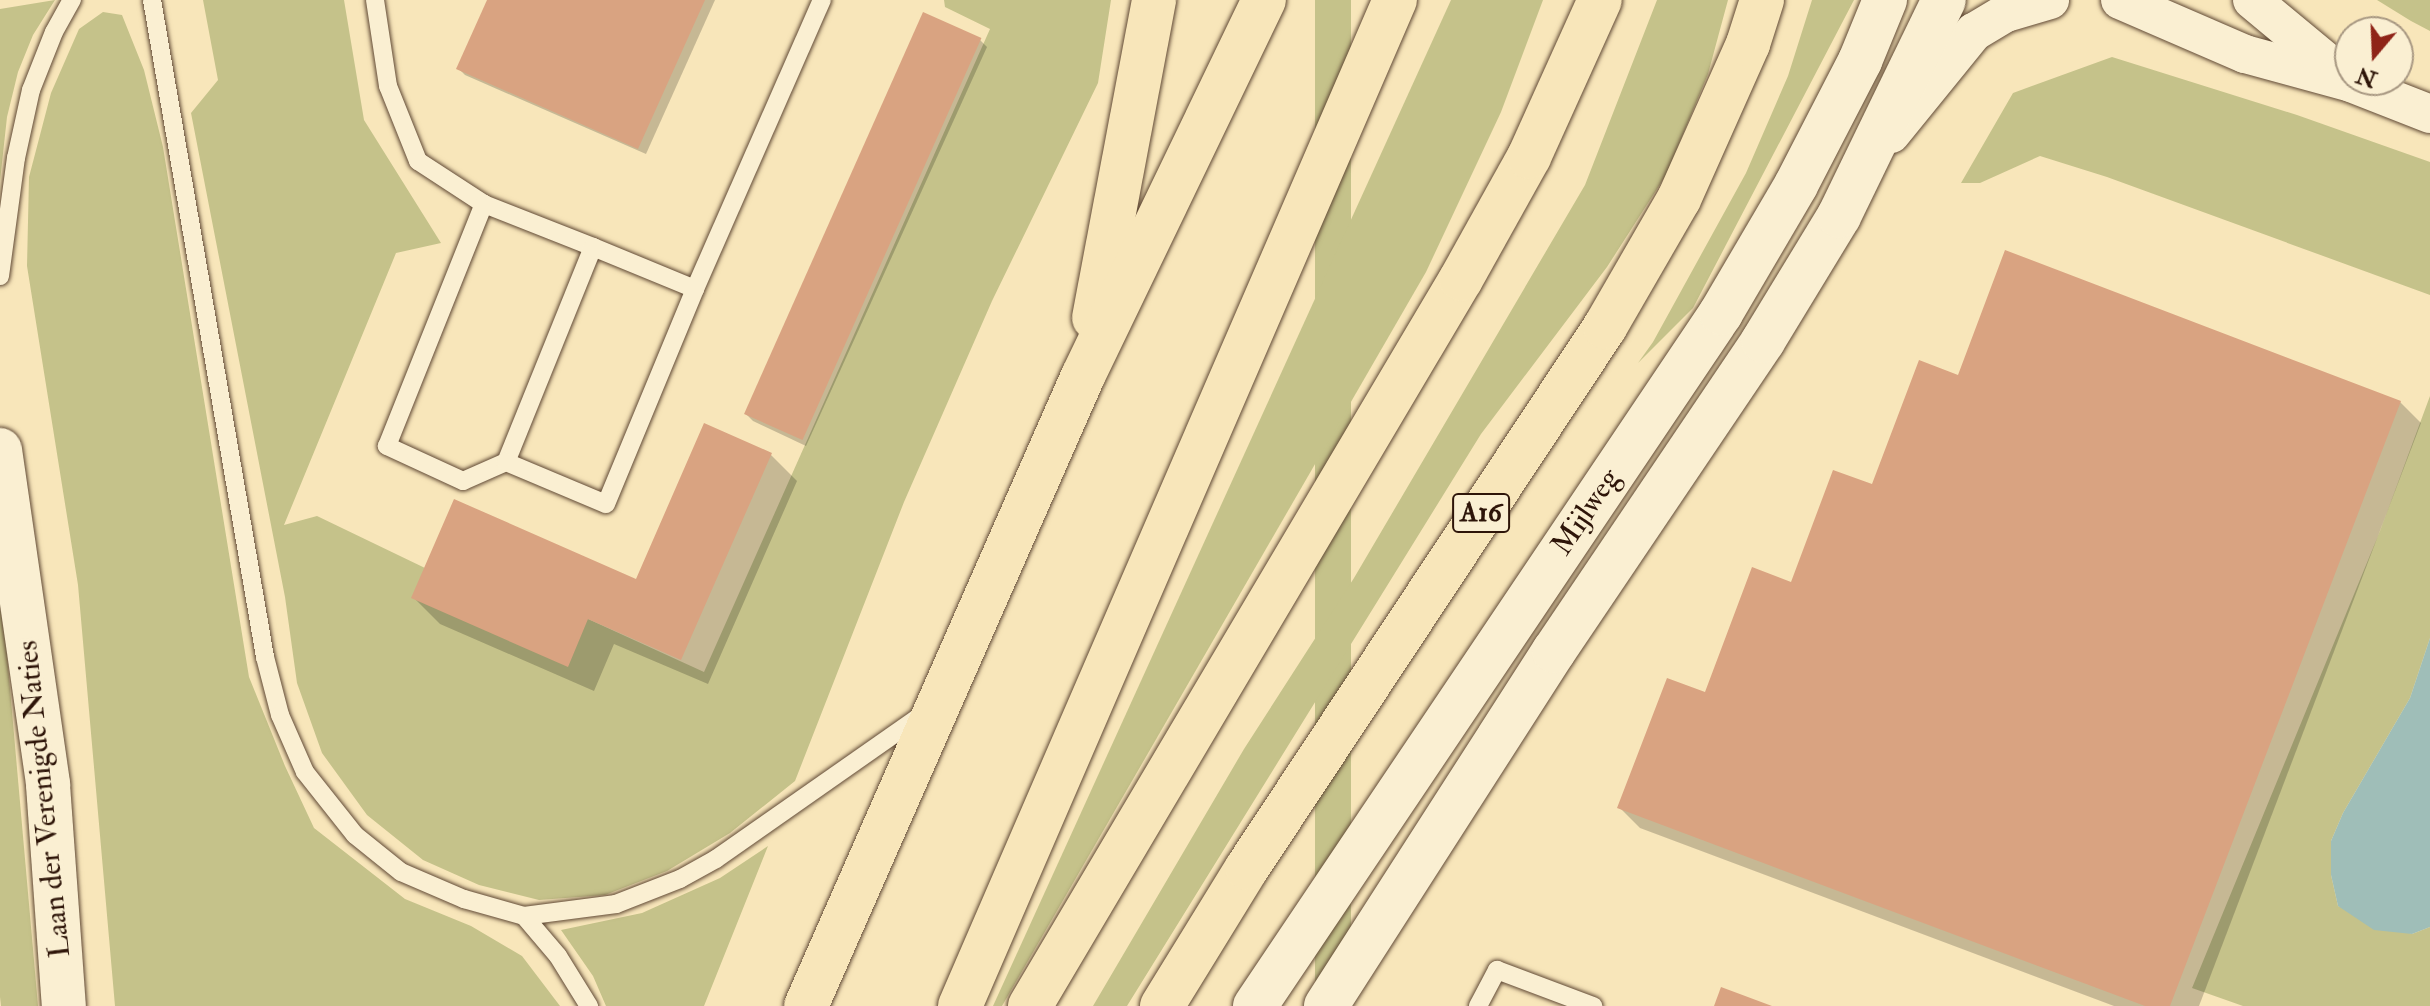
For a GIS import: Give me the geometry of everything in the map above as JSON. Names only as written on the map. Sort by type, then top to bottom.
[{"type":"highway","points":[[1083,376],[1154,0]]},
{"type":"highway","points":[[806,1006],[1083,376],[1264,0]]},
{"type":"highway","points":[[960,1006],[1395,0]]},
{"type":"highway","points":[[1030,1006],[1461,279],[1529,157],[1600,0]]},
{"type":"highway","name":"A16","points":[[1162,1006],[1247,868],[1605,327],[1679,199],[1748,44],[1762,0]]},
{"type":"main road","name":"Mijlweg","points":[[1255,1006],[1721,313],[1796,185],[1860,61],[1885,0]]},
{"type":"main road","name":"Mijlweg","points":[[1326,1006],[1554,651],[1763,341],[1839,216],[1944,0]]},
{"type":"main road","name":"Laan der Verenigde Naties","points":[[0,450],[48,785],[64,1006]]},
{"type":"street","points":[[1859,174],[1974,32],[2006,13],[2050,0]]},
{"type":"street","points":[[2120,0],[2245,54],[2334,78]]},
{"type":"street","points":[[2252,0],[2334,69]]},
{"type":"street","points":[[2384,96],[2430,114]]},
{"type":"lane","points":[[0,276],[16,158],[31,90],[54,32],[72,0]]},
{"type":"lane","points":[[152,0],[265,657],[280,715],[305,772],[326,803],[376,856],[431,887],[524,916],[616,904],[680,879],[716,859],[938,703]]},
{"type":"lane","points":[[375,0],[388,86],[418,161],[484,204],[695,289]]},
{"type":"lane","points":[[506,462],[606,504],[695,289],[822,0]]},
{"type":"lane","points":[[484,204],[387,446],[463,481],[506,462],[593,247]]},
{"type":"lane","points":[[524,916],[558,956],[589,1006]]},
{"type":"lane","points":[[1478,1006],[1497,970],[1593,1006]]},
{"type":"shaded area","points":[[55,0],[33,35],[18,72],[7,117],[0,181],[0,9]]},
{"type":"shaded area","points":[[203,0],[344,0],[364,120],[441,243],[396,253],[284,525],[317,516],[425,568],[588,619],[704,672],[990,29],[945,7],[944,0],[1111,0],[1098,83],[992,301],[904,502],[795,781],[730,833],[667,871],[605,895],[539,900],[479,885],[423,860],[367,815],[322,753],[297,683],[285,597],[191,113],[218,80]]},
{"type":"shaded area","points":[[1315,0],[1351,0],[1351,1006],[1315,1006]]},
{"type":"shaded area","points":[[1451,0],[1543,0],[1501,112],[1426,272],[1002,1006],[993,1006]]},
{"type":"shaded area","points":[[1657,0],[1728,0],[1708,74],[1666,175],[1607,267],[1481,434],[1127,1006],[1093,1006],[1244,749],[1354,578],[1585,185]]},
{"type":"shaded area","points":[[1812,0],[1854,0],[1693,308],[1638,363],[1653,342],[1746,173],[1788,76]]},
{"type":"shaded area","points":[[2377,0],[2430,0],[2430,31],[2414,23],[2414,16],[2403,16]]},
{"type":"shaded area","points":[[103,12],[122,15],[144,70],[163,147],[249,677],[285,766],[314,828],[405,899],[471,926],[522,956],[560,1006],[115,1006],[78,585],[27,266],[29,177],[51,93],[79,29]]},
{"type":"shaded area","points":[[2112,57],[2297,115],[2430,162],[2430,295],[2107,177],[2040,156],[1980,183],[1961,183],[2013,93]]},
{"type":"shaded area","points":[[2430,396],[2430,638],[2410,698],[2343,813],[2331,841],[2331,875],[2338,906],[2412,934],[2430,927],[2430,1006],[2243,1006],[2192,988],[2380,531]]},
{"type":"shaded area","points":[[0,607],[7,655],[38,1006],[1,1006],[0,997]]},
{"type":"shaded area","points":[[768,846],[704,1006],[606,1006],[593,976],[561,930],[642,913],[720,878]]},
{"type":"water","points":[[2430,638],[2430,927],[2412,934],[2374,930],[2338,906],[2331,875],[2331,841],[2343,813],[2410,698]]},
{"type":"building","points":[[487,0],[705,0],[638,149],[456,69]]},
{"type":"building","points":[[923,12],[981,38],[803,440],[744,414]]},
{"type":"building","points":[[2005,250],[2401,401],[2170,1006],[2145,1006],[1617,808],[1667,678],[1705,692],[1752,567],[1791,582],[1833,470],[1872,484],[1919,360],[1958,375]]},
{"type":"building","points":[[704,423],[772,453],[681,660],[588,619],[568,667],[411,598],[454,499],[636,579]]},
{"type":"building","points":[[1721,987],[1772,1006],[1714,1006]]}]
